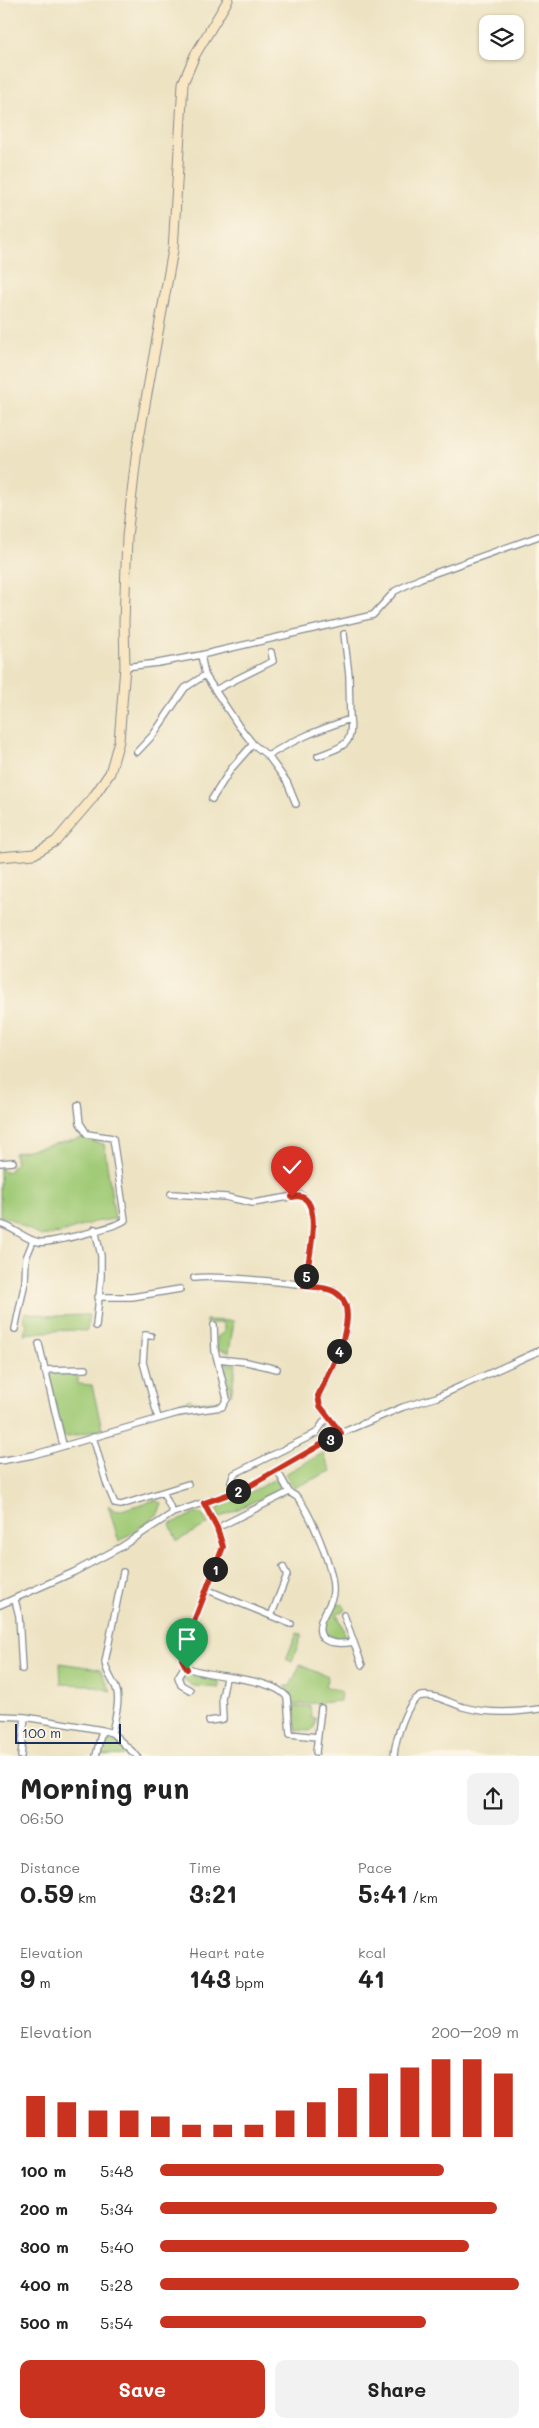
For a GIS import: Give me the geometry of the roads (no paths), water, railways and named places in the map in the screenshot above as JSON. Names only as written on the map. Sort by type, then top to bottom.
[{"type":"street","points":[[0,857],[34,854],[55,842],[92,799],[110,774],[119,741],[125,667],[124,622],[127,537],[137,449],[173,250],[183,83],[195,55],[228,0]]},
{"type":"street","points":[[125,667],[158,664],[201,655],[373,615],[394,590],[421,578],[539,536]]},
{"type":"street","points":[[318,756],[340,746],[352,736],[349,675],[344,634]]},
{"type":"street","points":[[215,690],[273,661],[271,652]]},
{"type":"street","points":[[201,655],[205,676],[253,744],[268,756],[287,782],[296,804]]},
{"type":"street","points":[[137,752],[153,735],[185,688],[205,676]]},
{"type":"street","points":[[268,756],[289,742],[311,732],[350,720]]},
{"type":"street","points":[[212,799],[231,768],[253,744]]},
{"type":"street","points":[[0,1224],[8,1226],[33,1241],[40,1243],[62,1241],[95,1229],[122,1224],[125,1220],[126,1214],[113,1138],[87,1134],[80,1123],[78,1105]]},
{"type":"street","points":[[0,1163],[13,1162]]},
{"type":"street","points":[[171,1194],[226,1197],[253,1203],[304,1196],[312,1212],[313,1226],[304,1286]]},
{"type":"street","points":[[95,1229],[101,1256],[96,1326]]},
{"type":"street","points":[[15,1329],[25,1282],[26,1258],[33,1241]]},
{"type":"street","points":[[194,1278],[213,1277],[304,1286],[334,1291],[344,1302],[346,1311],[343,1339],[318,1396],[320,1406],[341,1433]]},
{"type":"street","points":[[98,1297],[132,1297],[180,1290]]},
{"type":"street","points":[[0,1461],[34,1455],[178,1412],[218,1409],[225,1404],[226,1393],[217,1359],[214,1325]]},
{"type":"street","points":[[151,1336],[145,1335],[143,1362],[158,1418]]},
{"type":"street","points":[[38,1344],[63,1445]]},
{"type":"street","points":[[0,1605],[15,1600],[110,1552],[173,1513],[246,1488],[341,1433],[403,1408],[437,1397],[539,1351]]},
{"type":"street","points":[[217,1359],[247,1362],[277,1369]]},
{"type":"street","points":[[44,1370],[86,1369]]},
{"type":"street","points":[[231,1482],[234,1474],[246,1470],[316,1433],[328,1416]]},
{"type":"street","points":[[94,1437],[114,1504],[122,1505],[188,1484]]},
{"type":"street","points":[[277,1470],[289,1492],[298,1497],[314,1528],[328,1562],[333,1592],[320,1624],[320,1632],[324,1639],[334,1643],[344,1644],[353,1642]]},
{"type":"street","points":[[162,1492],[173,1513]]},
{"type":"street","points":[[222,1525],[289,1492]]},
{"type":"street","points":[[185,1666],[182,1659],[191,1629],[208,1590],[223,1547],[217,1528],[204,1503]]},
{"type":"street","points":[[271,1616],[287,1575],[283,1567]]},
{"type":"street","points":[[112,1733],[118,1698],[105,1662],[123,1572]]},
{"type":"street","points":[[208,1590],[291,1624]]},
{"type":"street","points":[[15,1600],[19,1616],[22,1669]]},
{"type":"street","points":[[344,1615],[362,1665]]},
{"type":"street","points":[[185,1666],[226,1678],[243,1678],[279,1690],[287,1697],[290,1734],[317,1737]]},
{"type":"street","points":[[185,1666],[178,1677],[181,1685],[190,1690]]},
{"type":"street","points":[[209,1721],[223,1719],[222,1698],[226,1678]]},
{"type":"street","points":[[394,1756],[402,1722],[413,1701],[421,1696],[433,1696],[464,1707],[494,1712],[539,1709]]},
{"type":"street","points":[[316,1752],[321,1708]]},
{"type":"street","points":[[0,1716],[25,1717],[102,1730],[112,1733],[137,1756]]},
{"type":"street","points":[[21,1756],[25,1717]]},
{"type":"street","points":[[96,1756],[102,1730]]}]
